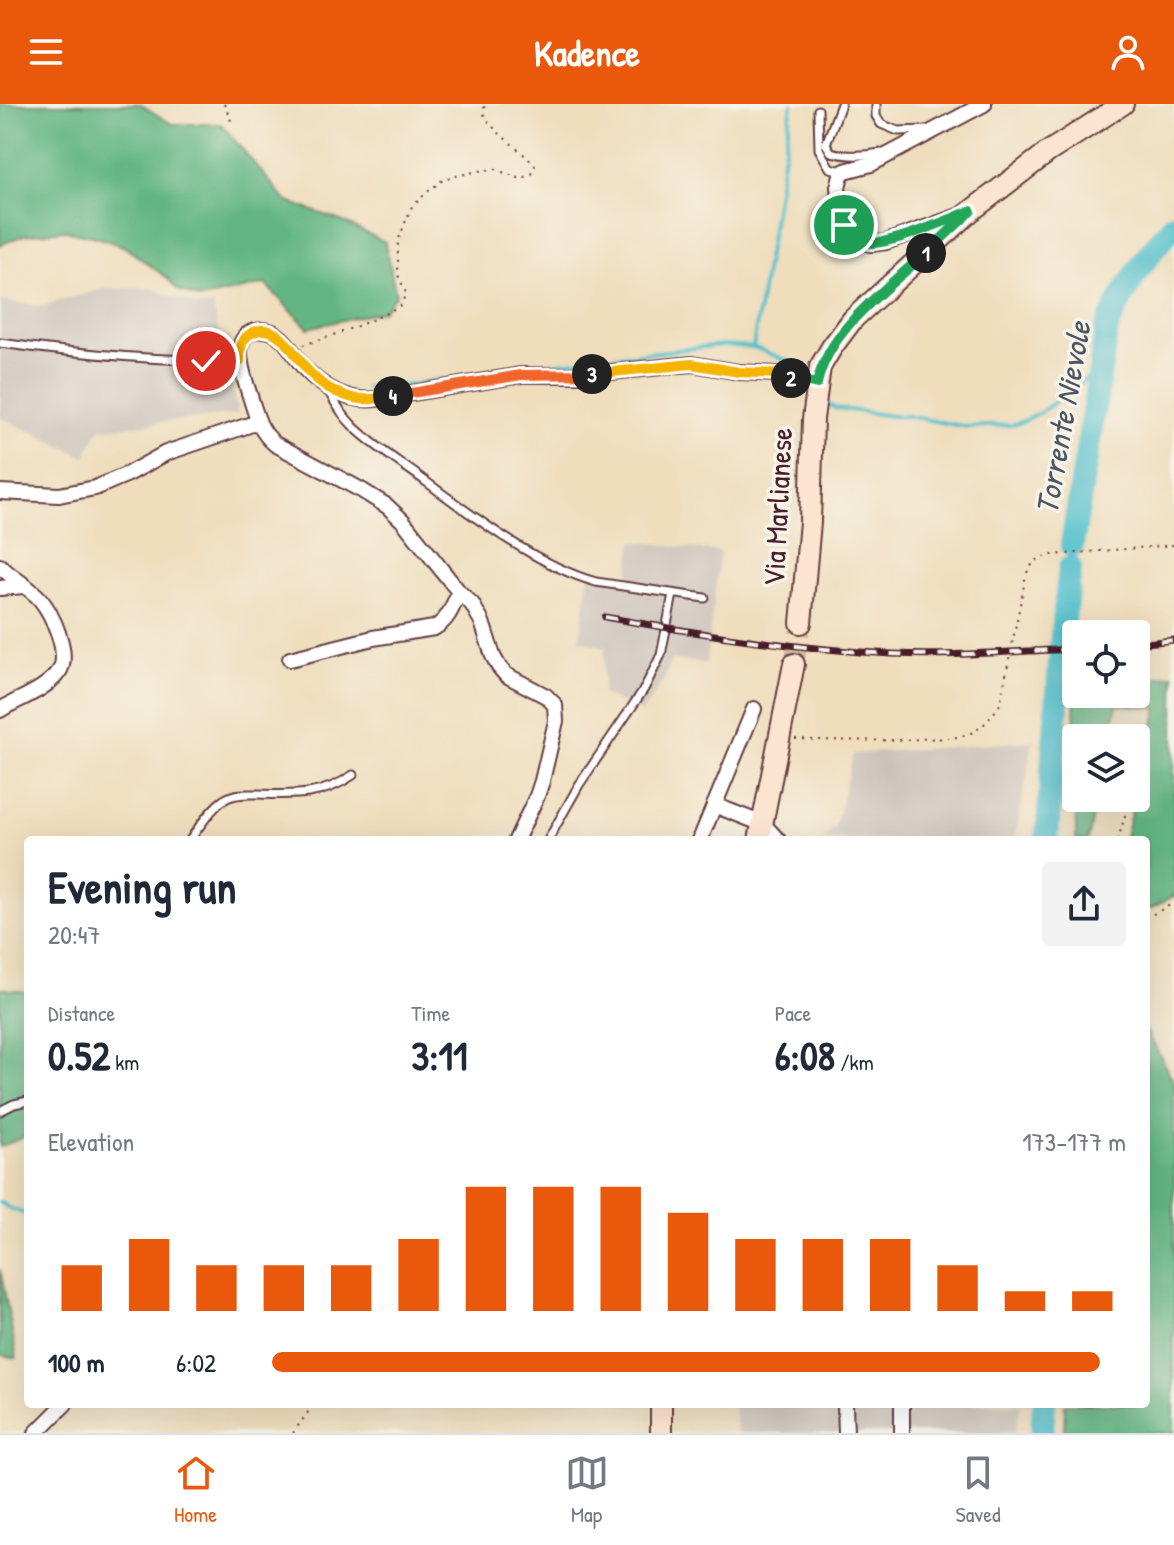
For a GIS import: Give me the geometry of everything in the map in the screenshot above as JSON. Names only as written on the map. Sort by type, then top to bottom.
[{"type":"street","points":[[971,211],[886,242],[871,244],[852,236],[844,225],[838,187],[845,171],[871,164],[984,104]]},
{"type":"street","name":"Via Marlianese","points":[[801,623],[810,522],[813,419],[820,367],[832,347],[853,319],[971,211],[1048,152],[1123,104]]},
{"type":"street","points":[[518,836],[542,781],[556,721],[555,705],[546,696],[506,675],[499,667],[478,612],[387,506],[269,439],[258,422],[240,361],[243,341],[256,331],[271,331],[326,386],[345,396],[365,400],[521,375],[581,375],[692,364],[776,374],[817,384]]},
{"type":"street","points":[[0,492],[45,496],[95,488],[166,453],[258,422]]},
{"type":"street","points":[[0,566],[41,600],[59,636],[63,660],[59,672],[50,681],[0,710]]},
{"type":"street","points":[[0,588],[24,586]]},
{"type":"street","points":[[290,659],[373,638],[434,628],[445,620],[459,592]]},
{"type":"street","points":[[714,805],[761,832],[794,664]]},
{"type":"street","points":[[702,836],[754,709]]},
{"type":"street","points":[[36,1433],[61,1408]]},
{"type":"street","points":[[661,1408],[661,1433]]},
{"type":"street","points":[[845,1408],[846,1433]]},
{"type":"street","points":[[902,1408],[902,1433]]},
{"type":"lane","points":[[841,104],[826,144],[831,152],[843,156],[863,156],[899,149]]},
{"type":"lane","points":[[876,104],[876,116],[881,124],[898,131],[934,130]]},
{"type":"lane","points":[[818,110],[819,149],[824,162],[830,168],[845,171]]},
{"type":"lane","points":[[0,343],[115,356],[240,361]]},
{"type":"lane","points":[[326,386],[339,409],[363,434],[446,497],[522,547],[584,579],[705,598]]},
{"type":"lane","points":[[550,836],[579,785],[644,689],[661,655],[673,594]]},
{"type":"lane","points":[[193,836],[226,798],[242,794],[316,793],[353,775]]},
{"type":"lane","points":[[0,1111],[24,1102]]},
{"type":"path","points":[[224,104],[232,123]]},
{"type":"path","points":[[291,349],[338,334],[401,305],[406,293],[398,275],[398,241],[411,208],[444,179],[495,169],[521,179],[532,174],[535,166],[527,156],[511,145],[488,121],[483,112],[485,104]]},
{"type":"path","points":[[779,738],[852,742],[944,738],[975,731],[1000,704],[1026,575],[1035,560],[1052,555],[1174,545]]},
{"type":"path","points":[[1119,836],[1126,812]]},
{"type":"path","points":[[1150,916],[1174,903]]},
{"type":"path","points":[[293,1433],[311,1408]]},
{"type":"shaded area","points":[[151,288],[197,306],[213,306],[238,414],[99,429],[85,457],[0,417],[0,301],[43,306],[103,289]]},
{"type":"shaded area","points":[[633,541],[720,552],[706,663],[671,660],[664,680],[642,713],[602,694],[605,647],[580,640],[589,574],[628,580]]},
{"type":"shaded area","points":[[1033,741],[1016,836],[826,836],[835,828],[853,754]]},
{"type":"shaded area","points":[[734,1408],[1020,1408],[1015,1433],[738,1433]]},
{"type":"green space","points":[[0,104],[140,104],[172,124],[221,124],[286,201],[341,221],[385,242],[396,295],[382,311],[308,328],[265,284],[200,299],[178,290],[166,277],[123,246],[96,237],[64,230],[24,235],[0,245]]},
{"type":"green space","points":[[1174,675],[1174,896],[1150,909],[1150,836],[1125,836],[1131,812],[1150,812],[1150,739],[1158,708],[1150,707],[1150,679]]},
{"type":"green space","points":[[1074,708],[1116,708],[1113,724],[1074,724]]},
{"type":"green space","points":[[1076,812],[1094,812],[1089,836],[1076,836]]},
{"type":"green space","points":[[0,988],[24,991],[24,1137],[0,1147]]},
{"type":"green space","points":[[1150,1037],[1174,1082],[1174,1433],[1064,1433],[1065,1408],[1150,1408]]},
{"type":"green space","points":[[0,1269],[1,1273],[17,1358],[0,1355]]},
{"type":"waterway","points":[[753,347],[792,104]]},
{"type":"waterway","name":"Torrente Nievole","points":[[1072,545],[1107,327],[1136,273],[1174,225]]},
{"type":"waterway","points":[[367,388],[413,385],[506,369],[721,345],[753,347],[803,367]]},
{"type":"waterway","points":[[822,400],[834,408],[908,416],[967,427],[1012,425],[1041,412],[1100,369]]},
{"type":"waterway","name":"Torrente Nievole","points":[[1047,836],[1070,568]]},
{"type":"waterway","points":[[0,1202],[24,1214]]},
{"type":"waterway","name":"Torrente Nievole","points":[[1042,1433],[1044,1408]]},
{"type":"waterway","name":"Torrente Nievole","points":[[1043,1425],[1048,1433]]},
{"type":"tunnel","points":[[794,664],[801,623]]},
{"type":"railway","points":[[605,617],[748,640],[856,652],[938,655],[1062,650]]},
{"type":"railway","points":[[1150,643],[1174,640]]},
{"type":"route","points":[[206,361],[240,361],[243,341],[248,335],[263,329],[280,337],[319,382],[345,396],[365,400],[521,375],[581,375],[692,364],[776,374],[817,384],[820,367],[853,319],[971,211],[886,242],[871,244],[852,236],[844,225]]}]
